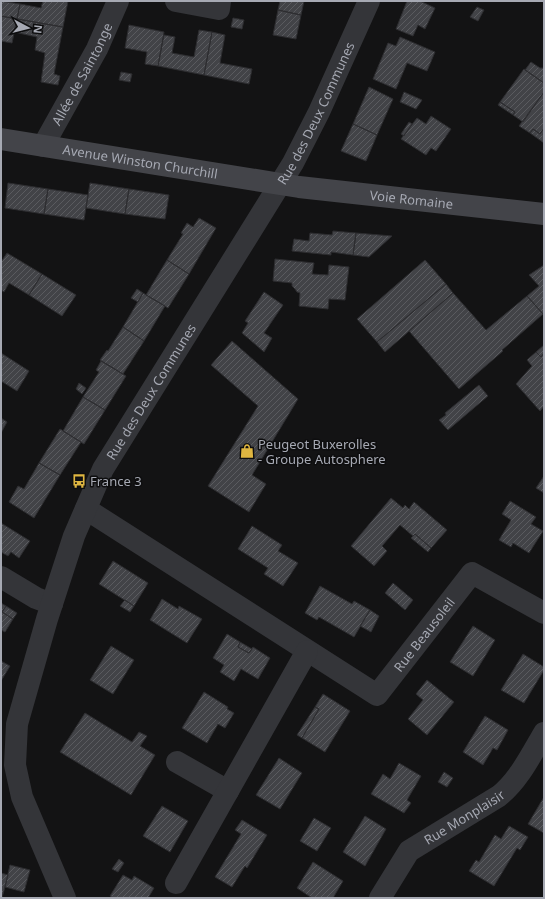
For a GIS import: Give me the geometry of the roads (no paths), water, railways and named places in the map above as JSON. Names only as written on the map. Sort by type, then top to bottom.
[{"type":"street","name":"Allée de Saintonge","points":[[44,146],[97,49],[118,1]]},
{"type":"street","points":[[176,1],[219,9],[220,1]]},
{"type":"street","name":"Rue des Deux Communes","points":[[66,898],[22,797],[10,782],[15,765],[17,724],[52,604],[74,536],[103,469],[293,163],[319,112],[369,1]]},
{"type":"street","name":"Avenue Winston Churchill","points":[[1,139],[280,183]]},
{"type":"street","name":"Voie Romaine","points":[[280,183],[544,214]]},
{"type":"street","name":"Rue Beausoleil","points":[[86,509],[377,695],[472,573],[544,613]]},
{"type":"street","points":[[1,576],[36,598],[52,604]]},
{"type":"street","points":[[176,883],[307,651]]},
{"type":"street","name":"Rue Monplaisir","points":[[380,898],[410,851],[509,788],[544,733]]},
{"type":"street","points":[[177,762],[228,791]]},
{"type":"place","name":"Peugeot Buxerolles - Groupe Autosphere","points":[[247,451]]},
{"type":"place","name":"France 3","points":[[79,481]]}]
